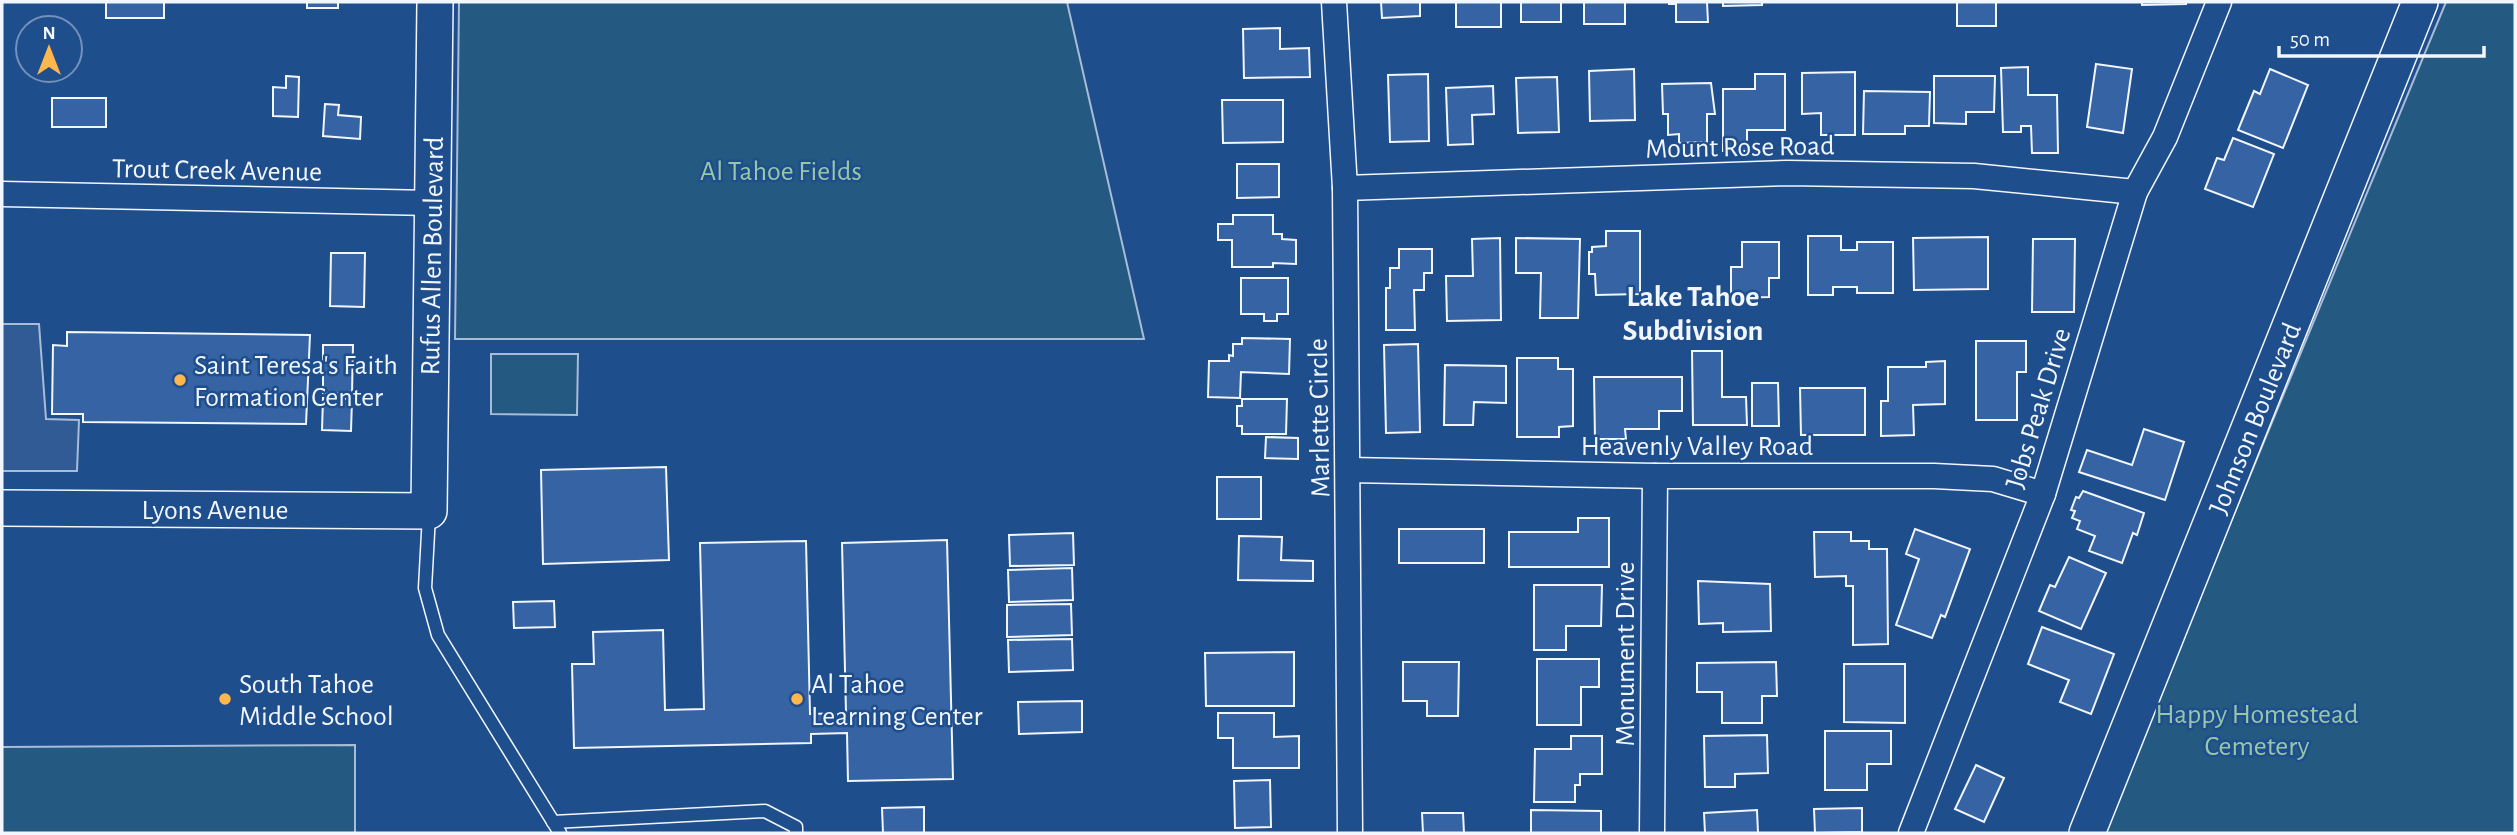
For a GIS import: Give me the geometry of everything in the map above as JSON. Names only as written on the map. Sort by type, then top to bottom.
[{"type":"street","name":"Rufus Allen Boulevard","points":[[429,511],[435,2]]},
{"type":"street","name":"Marlette Circle","points":[[1335,2],[1345,188],[1350,833]]},
{"type":"street","name":"Jobs Peak Drive","points":[[1911,833],[2043,494],[2135,192],[2165,136],[2219,2]]},
{"type":"street","name":"Johnson Boulevard","points":[[2087,833],[2420,2]]},
{"type":"street","name":"Mount Rose Road","points":[[1345,188],[1787,173],[1974,176],[2135,192]]},
{"type":"street","name":"Trout Creek Avenue","points":[[2,194],[431,203]]},
{"type":"street","name":"Heavenly Valley Road","points":[[1349,470],[1655,476],[1934,476],[1993,479],[2043,494]]},
{"type":"street","name":"Monument Drive","points":[[1652,833],[1655,476]]},
{"type":"street","name":"Lyons Avenue","points":[[2,508],[429,511]]},
{"type":"lane","points":[[429,511],[425,588],[438,635],[556,828],[765,811],[796,827],[796,833]]},
{"type":"green space","name":"Al Tahoe Fields","points":[[459,2],[1067,2],[1144,339],[455,339]]},
{"type":"green space","name":"Happy Homestead Cemetery","points":[[2446,2],[2515,2],[2515,833],[2102,833]]},
{"type":"green space","points":[[491,354],[578,354],[577,415],[491,414]]},
{"type":"green space","points":[[355,745],[355,833],[2,833],[2,747]]},
{"type":"shaded area","points":[[2,324],[39,324],[46,419],[79,420],[77,471],[2,471]]},
{"type":"building","points":[[106,2],[164,2],[164,18],[106,18]]},
{"type":"building","points":[[307,2],[338,2],[338,8],[307,8]]},
{"type":"building","points":[[1381,2],[1420,2],[1420,16],[1382,18]]},
{"type":"building","points":[[1456,2],[1501,2],[1501,27],[1456,27]]},
{"type":"building","points":[[1521,2],[1561,2],[1561,22],[1521,22]]},
{"type":"building","points":[[1584,2],[1625,2],[1625,24],[1584,24]]},
{"type":"building","points":[[1669,2],[1707,2],[1708,22],[1676,22],[1676,4]]},
{"type":"building","points":[[1723,2],[1762,2],[1762,5],[1723,6]]},
{"type":"building","points":[[1957,2],[1996,2],[1996,26],[1957,26]]},
{"type":"building","points":[[2142,2],[2186,2],[2186,4],[2142,5]]},
{"type":"building","points":[[1280,28],[1280,49],[1309,48],[1310,77],[1244,78],[1243,29]]},
{"type":"building","points":[[2096,64],[2132,69],[2123,133],[2087,127]]},
{"type":"building","points":[[2028,67],[2028,95],[2057,95],[2058,153],[2032,153],[2031,126],[2021,126],[2021,132],[2003,132],[2001,68]]},
{"type":"building","points":[[1634,69],[1635,120],[1590,121],[1589,71]]},
{"type":"building","points":[[2270,69],[2308,85],[2283,148],[2238,130],[2254,91],[2260,94]]},
{"type":"building","points":[[1855,72],[1855,135],[1821,135],[1821,113],[1802,114],[1802,73]]},
{"type":"building","points":[[1428,74],[1429,141],[1390,142],[1388,75]]},
{"type":"building","points":[[1755,74],[1785,74],[1785,130],[1747,130],[1747,151],[1723,151],[1723,89],[1755,89]]},
{"type":"building","points":[[286,76],[299,77],[298,117],[273,116],[273,87],[286,88]]},
{"type":"building","points":[[1934,76],[1995,76],[1994,112],[1966,112],[1966,124],[1934,123]]},
{"type":"building","points":[[1557,77],[1559,132],[1518,133],[1516,78]]},
{"type":"building","points":[[1711,83],[1715,114],[1707,114],[1707,142],[1679,143],[1679,134],[1668,135],[1668,114],[1663,114],[1662,84]]},
{"type":"building","points":[[1493,86],[1494,114],[1472,115],[1473,144],[1448,145],[1446,88]]},
{"type":"building","points":[[1864,91],[1930,92],[1929,126],[1905,126],[1905,134],[1863,134]]},
{"type":"building","points":[[52,98],[106,98],[106,127],[52,127]]},
{"type":"building","points":[[1222,100],[1283,100],[1283,142],[1223,143]]},
{"type":"building","points":[[325,104],[339,105],[338,115],[361,117],[360,139],[323,136]]},
{"type":"building","points":[[2233,138],[2274,154],[2253,207],[2205,189],[2217,158],[2224,160]]},
{"type":"building","points":[[1237,164],[1279,164],[1279,197],[1237,198]]},
{"type":"building","points":[[1233,215],[1273,215],[1273,234],[1282,234],[1282,239],[1296,240],[1296,264],[1232,267],[1232,240],[1218,240],[1218,224],[1233,224]]},
{"type":"building","points":[[1606,231],[1640,231],[1640,294],[1596,295],[1595,274],[1589,274],[1589,252],[1592,252],[1592,247],[1606,246]]},
{"type":"building","points":[[1808,236],[1841,236],[1841,250],[1857,250],[1857,242],[1893,242],[1893,293],[1857,293],[1857,287],[1833,287],[1833,295],[1808,295]]},
{"type":"building","points":[[1988,237],[1988,289],[1914,290],[1913,238]]},
{"type":"building","points":[[1500,238],[1501,320],[1447,321],[1446,276],[1473,276],[1472,239]]},
{"type":"building","points":[[1516,238],[1580,239],[1578,318],[1540,318],[1541,273],[1516,273]]},
{"type":"building","points":[[2033,239],[2075,239],[2074,312],[2032,312]]},
{"type":"building","points":[[1742,242],[1779,242],[1779,278],[1769,278],[1769,297],[1731,298],[1731,267],[1742,267]]},
{"type":"building","points":[[1399,249],[1432,249],[1432,273],[1424,273],[1424,290],[1414,290],[1415,330],[1386,330],[1386,288],[1390,288],[1390,268],[1399,268]]},
{"type":"building","points":[[331,253],[365,253],[364,307],[330,306]]},
{"type":"building","points":[[1241,278],[1288,278],[1288,314],[1277,314],[1277,321],[1264,321],[1264,314],[1241,314]]},
{"type":"building","name":"Saint Teresa's Faith Formation Center","points":[[67,332],[310,335],[306,424],[83,422],[83,414],[52,414],[53,345],[67,346]]},
{"type":"building","points":[[1242,338],[1290,339],[1289,374],[1241,372],[1240,398],[1208,397],[1209,361],[1229,361],[1229,355],[1233,356],[1233,344],[1242,344]]},
{"type":"building","points":[[1976,341],[2026,341],[2026,372],[2017,372],[2017,420],[1976,420]]},
{"type":"building","points":[[1418,344],[1420,432],[1386,433],[1384,345]]},
{"type":"building","points":[[323,345],[353,345],[352,394],[323,393]]},
{"type":"building","points":[[1692,351],[1722,351],[1722,397],[1746,397],[1747,425],[1693,425]]},
{"type":"building","points":[[1517,358],[1558,358],[1558,369],[1573,369],[1573,426],[1559,427],[1559,437],[1517,437]]},
{"type":"building","points":[[1945,361],[1945,404],[1913,405],[1914,435],[1881,436],[1881,401],[1888,401],[1888,367],[1926,367],[1926,362]]},
{"type":"building","points":[[1445,365],[1506,366],[1506,403],[1474,402],[1473,425],[1444,425]]},
{"type":"building","points":[[1594,377],[1682,377],[1682,411],[1659,411],[1659,429],[1625,429],[1626,439],[1595,439]]},
{"type":"building","points":[[1752,383],[1778,383],[1779,426],[1752,426]]},
{"type":"building","points":[[1800,388],[1865,388],[1865,435],[1801,435]]},
{"type":"building","points":[[323,398],[352,399],[351,431],[322,430]]},
{"type":"building","points":[[1242,399],[1287,399],[1286,434],[1242,434],[1242,426],[1237,426],[1237,406],[1242,406]]},
{"type":"building","points":[[2144,429],[2184,442],[2165,500],[2079,472],[2087,450],[2132,465]]},
{"type":"building","points":[[1266,437],[1298,438],[1298,459],[1265,458]]},
{"type":"building","points":[[666,467],[669,560],[543,564],[541,470]]},
{"type":"building","points":[[1217,477],[1261,477],[1261,519],[1217,519]]},
{"type":"building","points":[[2083,491],[2144,513],[2137,535],[2133,533],[2122,563],[2089,551],[2095,536],[2077,529],[2080,521],[2072,518],[2075,511],[2071,510],[2076,497],[2079,498]]},
{"type":"building","points":[[1578,518],[1609,518],[1609,567],[1509,567],[1509,532],[1578,532]]},
{"type":"building","points":[[1399,529],[1484,529],[1484,563],[1399,563]]},
{"type":"building","points":[[1915,529],[1970,549],[1945,617],[1941,615],[1932,638],[1896,625],[1919,559],[1906,554]]},
{"type":"building","points":[[1814,532],[1851,532],[1851,541],[1869,541],[1869,549],[1887,549],[1888,644],[1853,645],[1853,586],[1846,586],[1846,576],[1815,577]]},
{"type":"building","points":[[1073,533],[1074,565],[1010,566],[1009,535]]},
{"type":"building","points":[[1239,536],[1282,537],[1281,560],[1313,561],[1313,581],[1238,580]]},
{"type":"building","points":[[947,540],[953,779],[848,781],[847,733],[811,734],[811,743],[574,748],[572,664],[594,664],[593,632],[663,630],[665,710],[704,709],[700,543],[806,541],[810,714],[846,713],[842,543]]},
{"type":"building","points":[[2069,557],[2106,573],[2081,629],[2039,611],[2050,585],[2055,587]]},
{"type":"building","points":[[1072,568],[1073,600],[1009,602],[1008,570]]},
{"type":"building","points":[[1698,581],[1770,584],[1771,631],[1723,632],[1723,623],[1699,624]]},
{"type":"building","points":[[1534,585],[1602,585],[1601,626],[1566,626],[1566,650],[1534,650]]},
{"type":"building","points":[[554,601],[555,627],[514,628],[513,602]]},
{"type":"building","points":[[1071,604],[1072,635],[1007,637],[1007,605]]},
{"type":"building","points":[[2042,627],[2114,654],[2091,714],[2060,702],[2069,680],[2028,664]]},
{"type":"building","points":[[1072,639],[1073,670],[1009,672],[1008,640]]},
{"type":"building","points":[[1294,652],[1294,706],[1206,706],[1205,653]]},
{"type":"building","points":[[1537,659],[1599,659],[1599,687],[1581,687],[1581,725],[1537,725]]},
{"type":"building","points":[[1403,662],[1459,662],[1458,716],[1427,716],[1427,701],[1403,701]]},
{"type":"building","points":[[1776,662],[1777,696],[1762,696],[1762,723],[1722,723],[1722,692],[1697,692],[1697,663]]},
{"type":"building","points":[[1844,664],[1905,664],[1905,723],[1844,722]]},
{"type":"building","points":[[1082,701],[1082,732],[1019,734],[1018,702]]},
{"type":"building","points":[[1218,713],[1274,713],[1274,737],[1299,736],[1299,768],[1233,768],[1233,738],[1218,738]]},
{"type":"building","points":[[1825,731],[1891,731],[1891,764],[1867,764],[1867,790],[1825,790]]},
{"type":"building","points":[[1767,735],[1768,773],[1735,774],[1735,787],[1705,787],[1704,736]]},
{"type":"building","points":[[1571,736],[1602,736],[1602,774],[1580,774],[1580,785],[1575,785],[1575,802],[1534,802],[1535,749],[1571,749]]},
{"type":"building","points":[[1976,765],[2004,778],[1984,822],[1955,809]]},
{"type":"building","points":[[1270,780],[1271,827],[1235,828],[1234,781]]},
{"type":"building","points":[[924,807],[924,833],[883,833],[882,808]]},
{"type":"building","points":[[1862,808],[1862,832],[1815,833],[1814,809]]},
{"type":"building","points":[[1531,810],[1601,811],[1601,833],[1531,833]]},
{"type":"building","points":[[1757,810],[1758,833],[1705,833],[1704,813]]},
{"type":"building","points":[[1422,813],[1463,813],[1464,833],[1423,833]]},
{"type":"place","name":"Saint Teresa's Faith Formation Center","points":[[180,380]]},
{"type":"place","name":"South Tahoe Middle School","points":[[225,699]]},
{"type":"place","name":"Al Tahoe Learning Center","points":[[797,699]]},
{"type":"district","name":"Lake Tahoe Subdivision","points":[[1693,313]]}]
